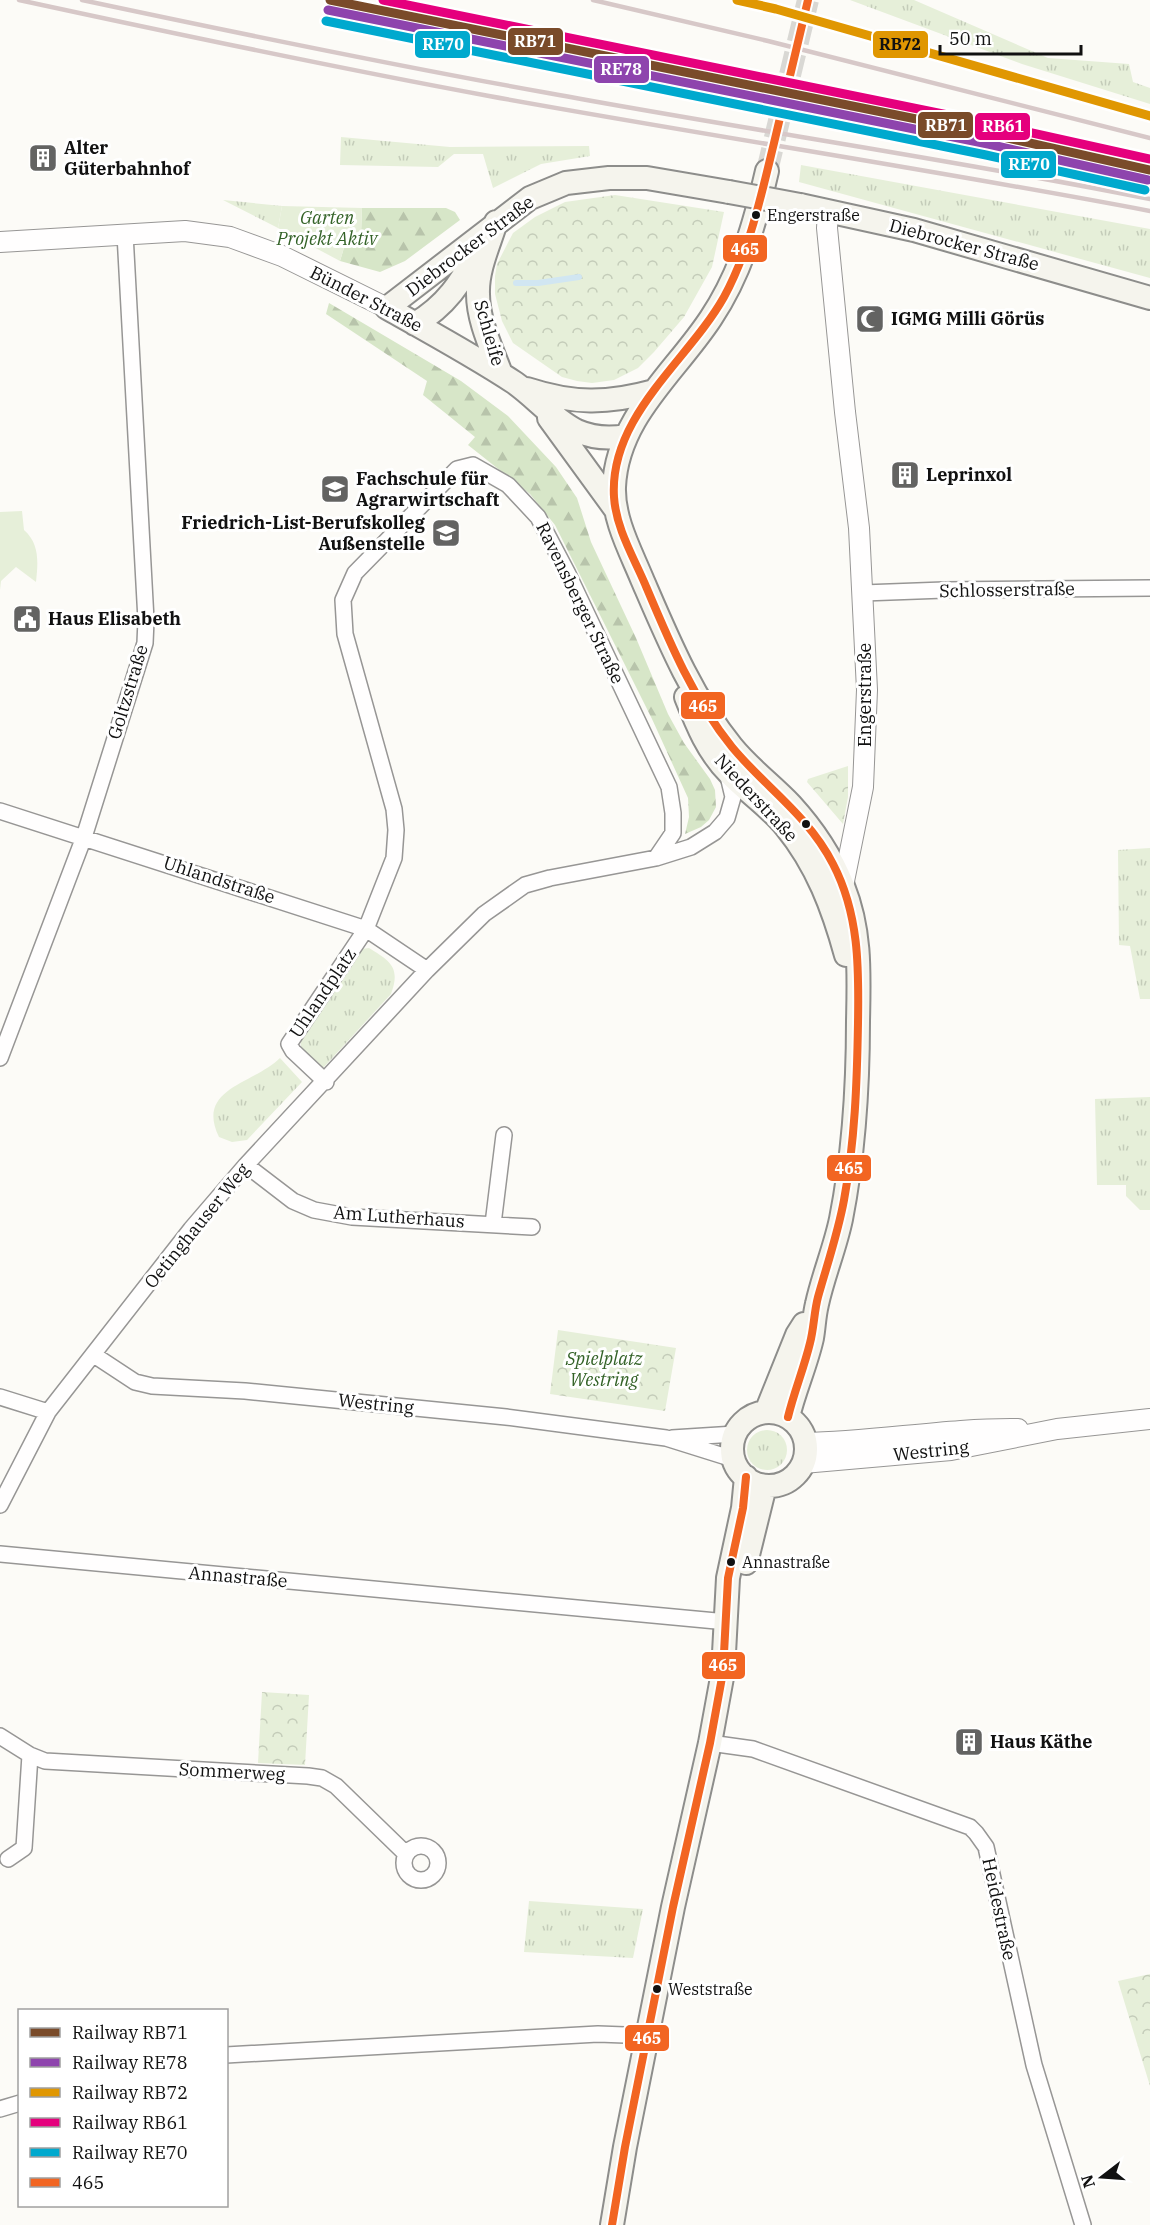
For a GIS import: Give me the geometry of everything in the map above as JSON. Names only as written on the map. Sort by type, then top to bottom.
[{"type":"main road","name":"Niederstraße","points":[[767,171],[755,222],[736,273],[712,317],[632,422],[621,451],[616,476],[616,510],[624,537],[673,652],[698,728],[727,772],[772,811],[803,850],[832,907]]},
{"type":"main road","name":"Diebrocker Straße","points":[[387,308],[530,198],[566,183],[647,178],[800,205],[914,230],[1150,298]]},
{"type":"main road","name":"Schleife","points":[[496,222],[481,269],[478,295],[484,325],[510,380],[544,394],[579,401],[619,400],[654,391]]},
{"type":"main road","points":[[415,324],[444,304],[457,287],[496,222]]},
{"type":"main road","name":"Bünder Straße","points":[[387,308],[510,380],[557,419],[586,435],[607,439],[626,436]]},
{"type":"main road","name":"Bünder Straße","points":[[537,402],[616,510]]},
{"type":"main road","name":"Niederstraße","points":[[673,652],[716,726],[734,750],[792,806],[809,827],[827,854],[843,886]]},
{"type":"main road","name":"Engerstraße","points":[[777,1414],[812,1340],[816,1305],[840,1220],[851,1151],[858,1082],[860,970],[858,946],[843,886]]},
{"type":"main road","name":"Engerstraße","points":[[832,907],[859,996]]},
{"type":"main road","points":[[777,1414],[799,1428],[804,1453],[797,1473],[777,1485],[756,1481],[740,1472],[733,1459],[732,1446],[735,1434],[748,1419],[777,1414]]},
{"type":"main road","points":[[612,2225],[625,2147],[673,1907],[710,1743],[723,1672],[728,1578],[743,1508],[756,1481]]},
{"type":"street","name":"Engerstraße","points":[[828,211],[828,240],[844,412],[859,528],[867,690],[863,787],[843,886]]},
{"type":"street","name":"Bünder Straße","points":[[0,242],[185,231],[230,237],[282,256],[387,308]]},
{"type":"street","name":"Goltzstraße","points":[[0,1058],[84,837],[145,643],[146,620],[125,234]]},
{"type":"street","name":"Ravensberger Straße","points":[[366,929],[394,858],[396,830],[394,809],[345,634],[343,600],[355,573],[457,469],[473,465],[508,484],[538,517],[587,614],[669,788],[673,833],[656,858]]},
{"type":"street","name":"Schlosserstraße","points":[[863,594],[944,590],[1150,588]]},
{"type":"street","name":"Oetinghauser Weg","points":[[0,1505],[48,1412],[191,1229],[246,1165],[326,1082],[427,970],[484,914],[525,885],[550,878],[656,858],[690,847],[715,832],[727,818],[733,797],[727,772]]},
{"type":"street","name":"Uhlandstraße","points":[[0,811],[366,929],[427,970]]},
{"type":"street","name":"Uhlandplatz","points":[[326,1082],[293,1051],[289,1044],[366,929]]},
{"type":"street","points":[[493,1224],[504,1135]]},
{"type":"street","name":"Am Lutherhaus","points":[[246,1165],[293,1201],[314,1210],[352,1217],[531,1227]]},
{"type":"street","name":"Westring","points":[[93,1355],[135,1382],[152,1386],[245,1391],[495,1416],[666,1438],[733,1459]]},
{"type":"street","points":[[0,1398],[48,1412]]},
{"type":"street","name":"Westring","points":[[804,1453],[951,1450],[1057,1429],[1150,1419]]},
{"type":"street","name":"Westring","points":[[666,1438],[735,1434]]},
{"type":"street","name":"Annastraße","points":[[0,1554],[727,1622]]},
{"type":"street","name":"Sommerweg","points":[[0,1736],[30,1755],[45,1761],[322,1778],[336,1786],[406,1854]]},
{"type":"street","name":"Heidestraße","points":[[710,1743],[753,1749],[970,1827],[976,1833],[986,1847],[1034,2066],[1083,2225]]},
{"type":"street","points":[[9,1859],[24,1848],[30,1755]]},
{"type":"street","points":[[228,2055],[598,2034],[648,2038]]},
{"type":"street","points":[[0,2109],[18,2104]]},
{"type":"green space","points":[[850,0],[914,0],[1048,58],[1129,64],[1133,82],[1150,88],[1150,104],[1022,64]]},
{"type":"green space","points":[[341,137],[450,147],[589,146],[590,156],[541,164],[493,188],[483,154],[454,154],[438,167],[340,165]]},
{"type":"green space","points":[[801,165],[1150,229],[1150,278],[799,182]]},
{"type":"green space","points":[[615,195],[724,212],[712,267],[684,317],[654,352],[638,368],[614,380],[592,383],[577,381],[562,377],[513,343],[502,321],[495,294],[497,264],[513,233],[535,217],[565,202]]},
{"type":"green space","points":[[223,200],[282,206],[278,228]]},
{"type":"green space","name":"Garten Projekt Aktiv","points":[[282,206],[362,208],[361,235],[346,241],[340,261],[278,228]]},
{"type":"green space","points":[[362,208],[446,208],[455,212],[460,220],[405,261],[380,272],[340,261],[346,241],[361,234]]},
{"type":"green space","points":[[329,303],[461,381],[508,416],[556,467],[577,498],[591,542],[636,638],[668,714],[715,790],[716,807],[709,820],[701,827],[685,834],[689,817],[688,798],[652,719],[555,525],[530,494],[468,445],[475,437],[423,395],[427,381],[326,314]]},
{"type":"green space","points":[[22,511],[24,530],[33,541],[37,554],[36,582],[16,567],[1,581],[0,590],[0,512]]},
{"type":"green space","points":[[848,766],[848,797],[843,824],[807,782],[808,779]]},
{"type":"green space","points":[[1150,848],[1150,999],[1140,999],[1130,946],[1119,945],[1118,850]]},
{"type":"green space","points":[[369,948],[392,966],[395,977],[391,994],[324,1067],[320,1067],[302,1050],[302,1035],[361,949]]},
{"type":"green space","points":[[280,1058],[302,1082],[247,1140],[232,1142],[219,1137],[214,1121],[215,1108],[221,1097]]},
{"type":"green space","points":[[1150,1097],[1150,1210],[1140,1210],[1126,1196],[1126,1185],[1097,1185],[1095,1099]]},
{"type":"green space","name":"Spielplatz Westring","points":[[558,1330],[676,1348],[665,1411],[550,1394]]},
{"type":"green space","points":[[767,1430],[775,1431],[781,1436],[786,1442],[786,1458],[781,1464],[775,1469],[767,1470],[759,1469],[753,1464],[748,1458],[747,1450],[748,1442],[753,1436],[759,1431]]},
{"type":"green space","points":[[262,1692],[309,1695],[305,1765],[258,1763]]},
{"type":"green space","points":[[529,1901],[643,1909],[633,1958],[524,1952]]},
{"type":"green space","points":[[1150,1974],[1150,2086],[1118,1981]]},
{"type":"waterway","points":[[516,283],[538,283],[579,277]]},
{"type":"tunnel","points":[[767,171],[808,0]]},
{"type":"railway","points":[[19,0],[371,74],[1150,211]]},
{"type":"railway","points":[[82,0],[315,48],[623,107],[1150,199]]},
{"type":"railway","points":[[593,0],[768,41],[1150,138]]},
{"type":"rail line","name":"RB71","points":[[330,0],[990,134],[1150,170]]},
{"type":"rail line","name":"RB61","points":[[383,0],[992,124],[1150,159]]},
{"type":"rail line","name":"RB72","points":[[737,0],[776,9],[1150,116]]},
{"type":"rail line","name":"RE78","points":[[328,10],[988,144],[1148,180]]},
{"type":"rail line","name":"RE70","points":[[326,21],[986,155],[1145,190]]},
{"type":"transit line","name":"465","points":[[788,1417],[808,1352],[818,1297],[839,1225],[851,1156],[856,1089],[858,1002],[856,941],[853,922],[842,883],[823,847],[799,816],[732,747],[705,709],[673,648],[626,542],[618,520],[614,497],[616,468],[624,441],[637,415],[709,321],[724,297],[741,260],[759,202],[808,0]]},
{"type":"transit line","name":"465","points":[[612,2225],[625,2147],[673,1907],[710,1743],[723,1672],[728,1578],[743,1508],[746,1477]]},
{"type":"place","name":"Alter Güterbahnhof","points":[[43,158]]},
{"type":"place","name":"Engerstraße","points":[[756,215]]},
{"type":"place","name":"IGMG Milli Görüs","points":[[870,319]]},
{"type":"place","name":"Leprinxol","points":[[905,475]]},
{"type":"place","name":"Fachschule für Agrarwirtschaft","points":[[335,489]]},
{"type":"place","name":"Friedrich-List-Berufskolleg Außenstelle","points":[[446,533]]},
{"type":"place","name":"Haus Elisabeth","points":[[27,619]]},
{"type":"place","name":"Annastraße","points":[[731,1562]]},
{"type":"place","name":"Haus Käthe","points":[[969,1742]]},
{"type":"place","name":"Weststraße","points":[[657,1989]]}]
